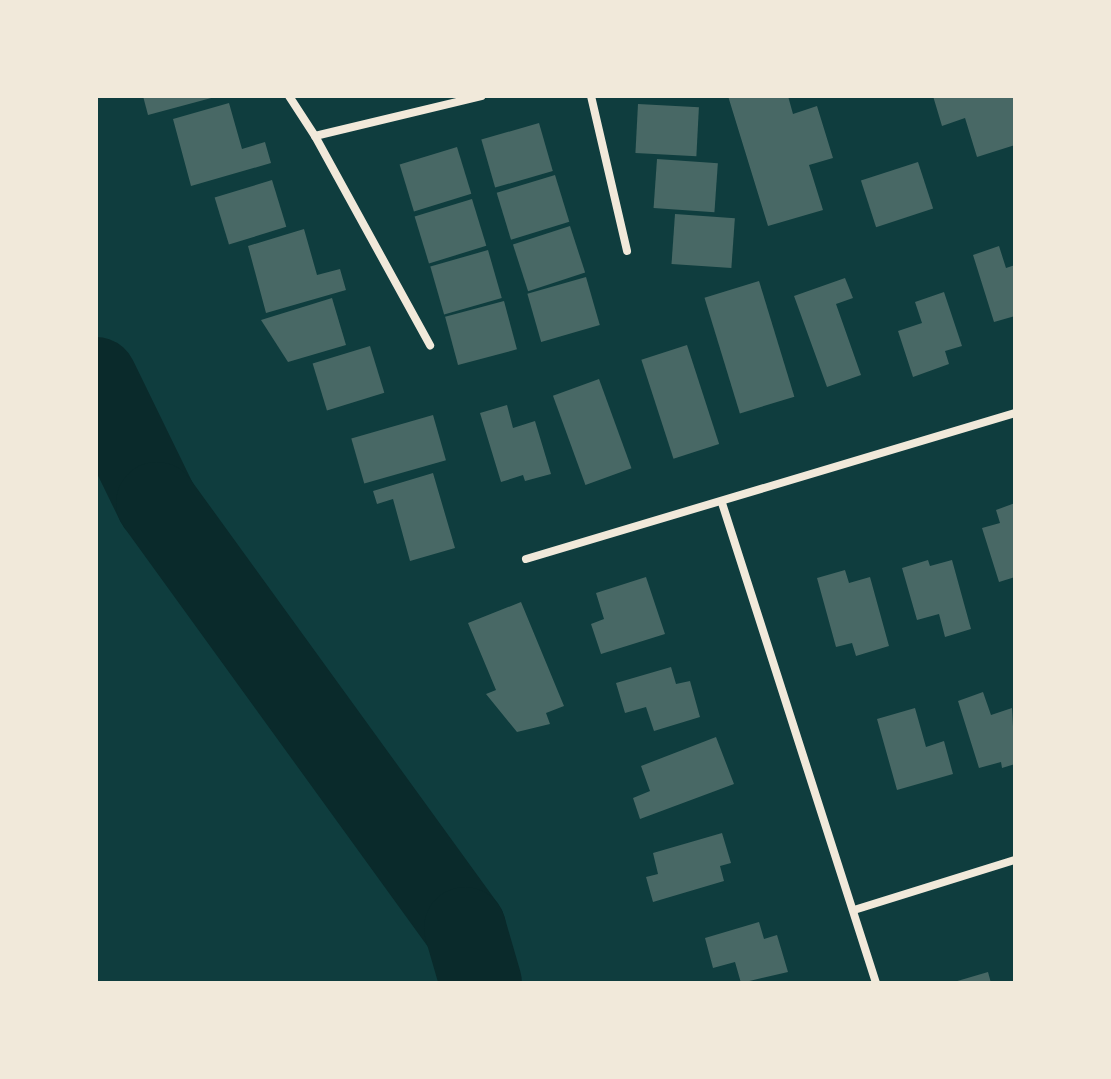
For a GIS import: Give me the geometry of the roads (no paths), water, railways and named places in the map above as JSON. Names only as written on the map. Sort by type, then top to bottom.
[{"type":"street","points":[[289,96],[315,136],[430,345]]},
{"type":"street","points":[[315,136],[481,96]]},
{"type":"street","points":[[591,96],[627,251]]},
{"type":"street","points":[[526,559],[722,503],[1015,413]]},
{"type":"street","points":[[722,503],[876,983]]},
{"type":"street","points":[[854,910],[1015,860]]},
{"type":"waterway","points":[[96,378],[157,503],[465,928],[481,983]]}]
